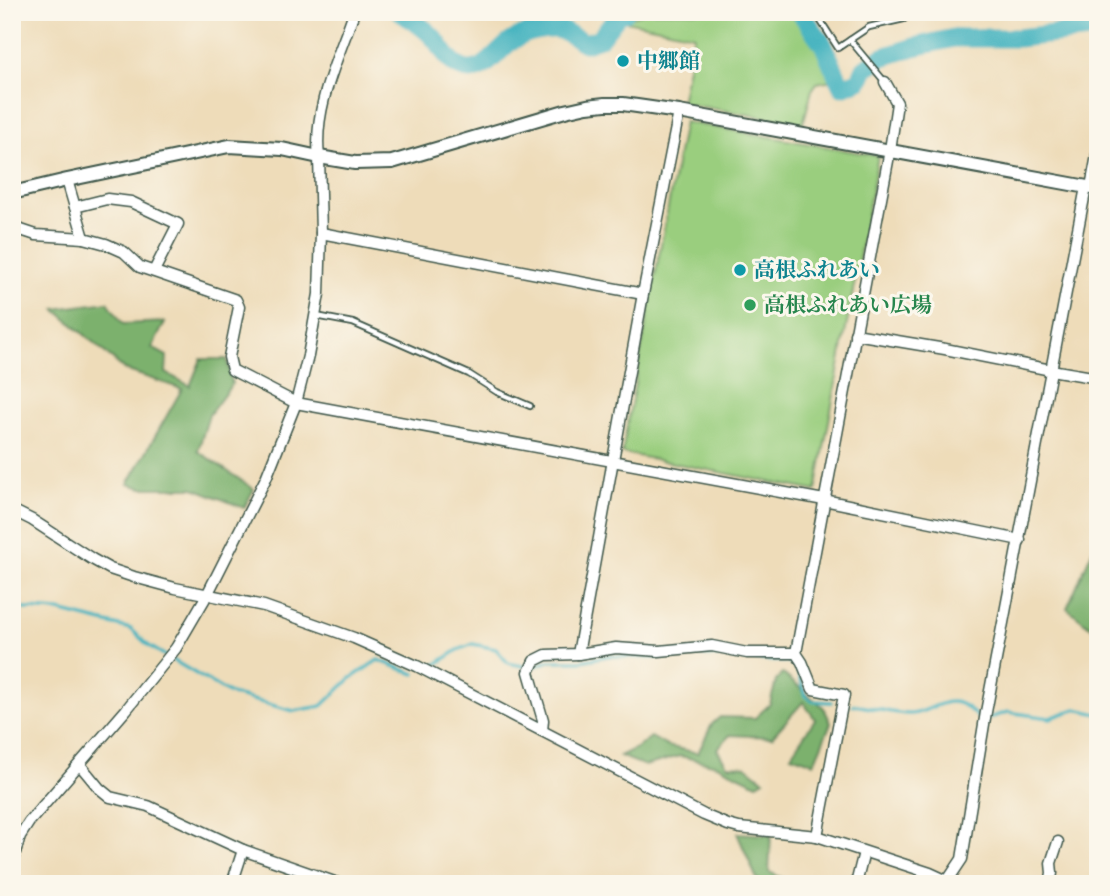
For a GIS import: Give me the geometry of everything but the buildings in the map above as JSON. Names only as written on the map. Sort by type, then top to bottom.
[{"type":"street","points":[[12,863],[20,836],[29,822],[176,648],[207,595],[266,478],[296,403],[316,316],[321,233],[317,142],[319,117],[354,12]]},
{"type":"street","points":[[817,836],[844,695],[813,689],[796,653],[890,150],[897,103],[884,82]]},
{"type":"street","points":[[12,193],[229,146],[282,149],[355,163],[392,162],[565,111],[605,104],[653,107],[1091,187]]},
{"type":"street","points":[[578,654],[679,112]]},
{"type":"street","points":[[12,510],[92,559],[134,578],[264,606],[354,638],[417,666],[728,825],[817,836],[951,882],[962,859],[986,712],[1051,370],[1098,150]]},
{"type":"street","points":[[66,180],[84,238]]},
{"type":"street","points":[[75,208],[107,199],[131,202],[178,224],[154,271]]},
{"type":"street","points":[[12,228],[36,235],[84,238],[106,244],[124,252],[140,267],[236,300],[239,307],[229,357],[232,370],[296,403],[824,500],[1020,540]]},
{"type":"street","points":[[321,233],[643,294]]},
{"type":"street","points":[[855,334],[1098,377]]},
{"type":"street","points":[[542,731],[543,720],[529,672],[534,661],[546,655],[578,654],[616,648],[659,651],[712,646],[747,653],[796,653]]},
{"type":"street","points":[[79,765],[110,797],[148,806],[243,850],[340,884]]},
{"type":"street","points":[[1050,884],[1051,863],[1058,842]]},
{"type":"street","points":[[232,884],[243,850]]},
{"type":"street","points":[[856,884],[864,852]]},
{"type":"lane","points":[[815,12],[838,48],[869,27],[904,19]]},
{"type":"lane","points":[[850,40],[884,82]]},
{"type":"lane","points":[[316,316],[353,323],[469,374],[496,392],[530,406]]},
{"type":"green space","points":[[647,12],[794,12],[803,20],[821,47],[832,80],[817,83],[812,90],[803,124],[681,103],[694,35],[621,20]]},
{"type":"green space","name":"高根ふれあい広場","points":[[684,122],[878,156],[816,491],[622,453]]},
{"type":"green space","points":[[108,302],[123,324],[165,322],[152,348],[167,356],[166,373],[190,386],[201,359],[227,359],[232,384],[209,415],[198,451],[254,489],[244,508],[194,488],[142,488],[128,484],[182,389],[125,370],[55,309]]},
{"type":"green space","points":[[1098,544],[1098,633],[1067,608],[1093,549]]},
{"type":"green space","points":[[782,673],[824,708],[831,723],[814,763],[791,755],[815,719],[803,702],[772,737],[730,735],[717,749],[727,765],[746,766],[764,780],[757,784],[717,765],[680,756],[645,766],[620,756],[651,737],[667,746],[698,753],[712,724],[720,717],[755,718],[770,704],[776,681]]},
{"type":"green space","points":[[737,833],[771,835],[769,872],[795,884],[759,884]]},
{"type":"waterway","points":[[400,12],[431,35],[458,67],[471,70],[489,62],[514,40],[537,31],[559,30],[585,43],[600,38],[618,15],[625,12]]},
{"type":"waterway","points":[[800,12],[823,44],[842,87],[860,80],[865,68],[883,57],[914,47],[954,38],[1018,38],[1098,29]]},
{"type":"waterway","points":[[12,608],[59,611],[131,629],[149,646],[230,694],[294,711],[322,706],[350,679],[378,660],[415,674]]},
{"type":"waterway","points":[[432,667],[458,650],[473,644],[496,649],[508,663],[528,667]]},
{"type":"waterway","points":[[536,666],[549,661],[581,661],[608,656],[653,658],[685,654],[789,662],[796,666],[806,696],[812,701],[832,702]]},
{"type":"waterway","points":[[853,705],[908,714],[950,702],[967,708],[981,720]]},
{"type":"waterway","points":[[989,718],[1008,712],[1050,718],[1076,709],[1098,714]]},
{"type":"place","name":"中郷館","points":[[623,61]]},
{"type":"place","name":"高根ふれあい","points":[[740,270]]},
{"type":"place","name":"高根ふれあい広場","points":[[750,305]]}]
